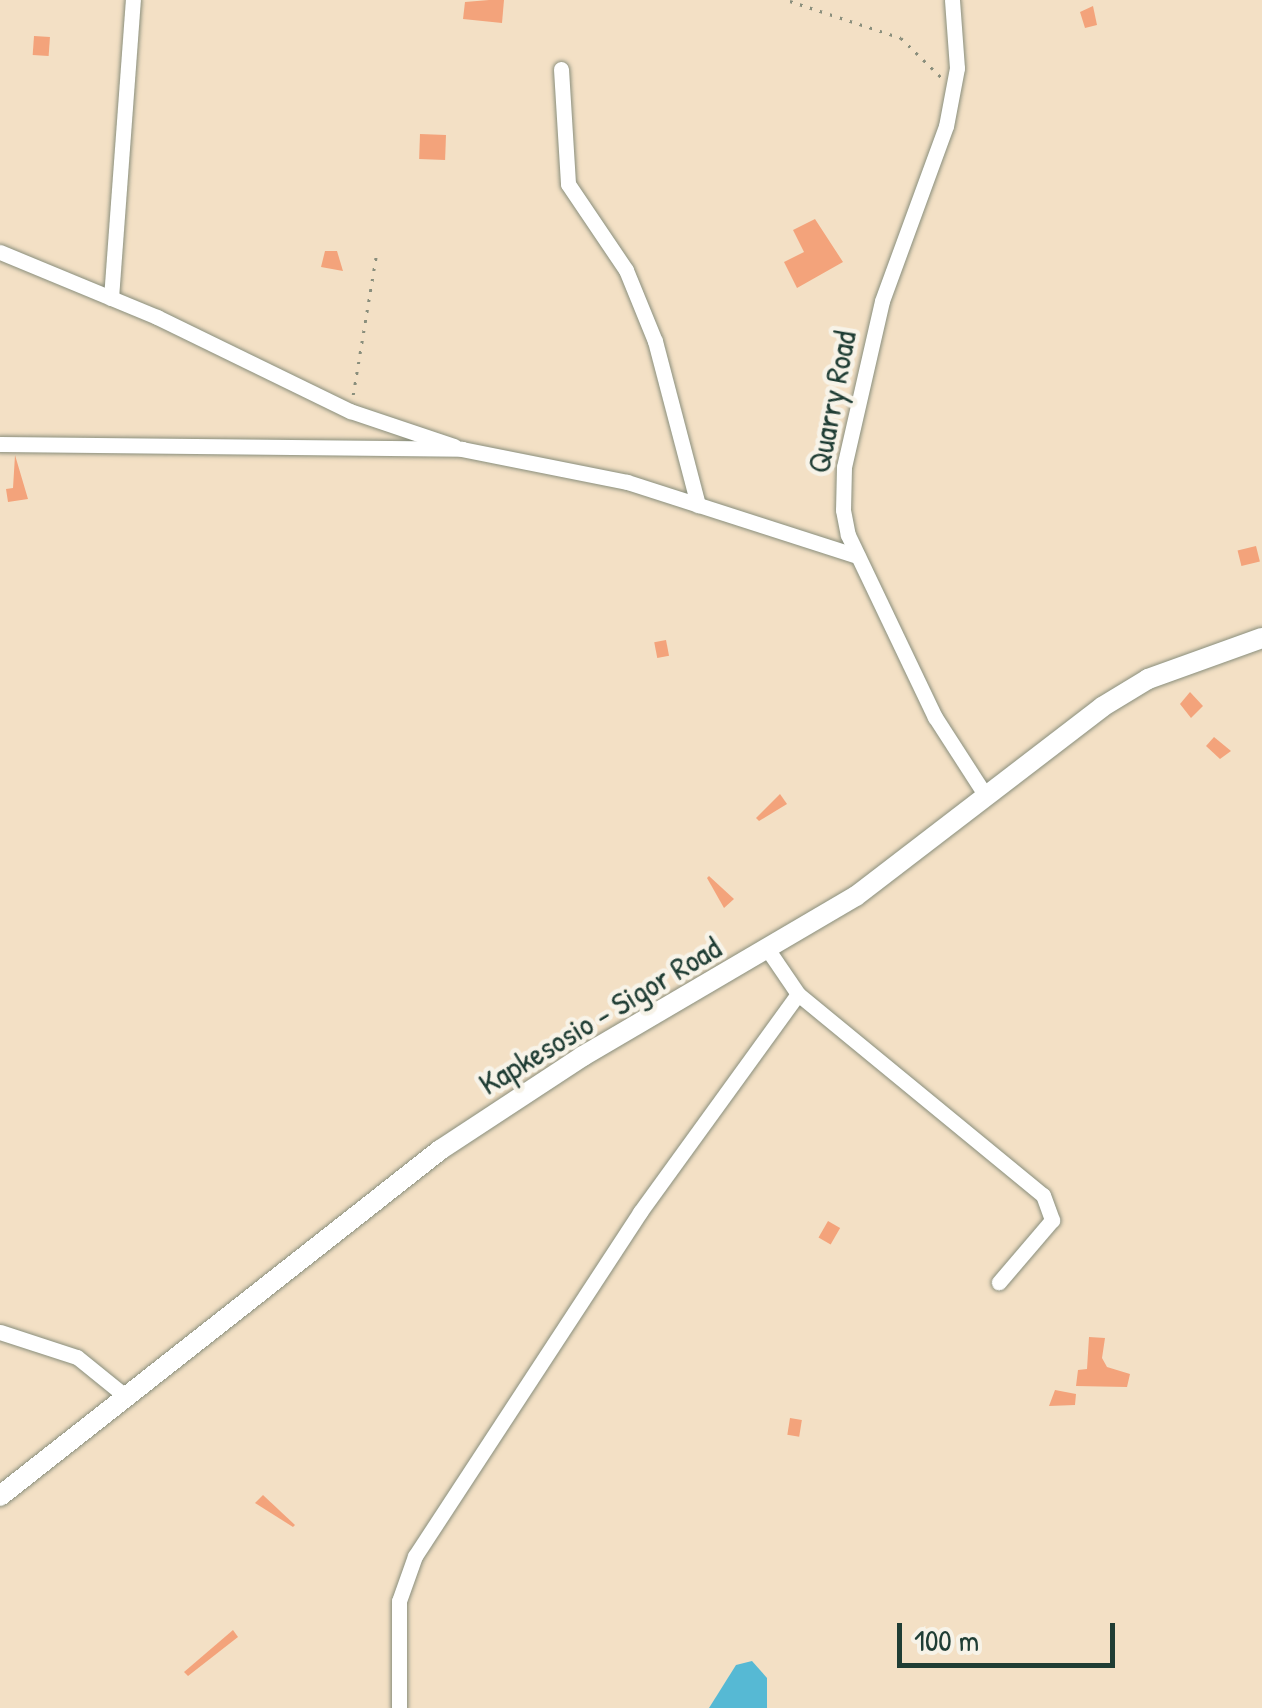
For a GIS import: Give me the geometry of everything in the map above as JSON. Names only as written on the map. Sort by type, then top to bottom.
[{"type":"main road","name":"Kapkesosio - Sigor Road","points":[[0,1496],[440,1150],[583,1056],[856,896],[984,793],[1148,679],[1262,638]]},
{"type":"street","points":[[111,298],[133,0]]},
{"type":"street","name":"Quarry Road","points":[[952,0],[952,95],[940,147],[890,271],[844,467],[844,523],[935,718],[984,793]]},
{"type":"street","points":[[560,68],[568,184],[626,270],[655,341],[698,505]]},
{"type":"street","points":[[0,252],[111,298],[350,411],[462,450],[609,478],[857,556]]},
{"type":"street","points":[[0,444],[462,450]]},
{"type":"street","points":[[768,950],[798,994],[1047,1201],[1052,1220],[1000,1282]]},
{"type":"street","points":[[399,1708],[399,1601],[414,1556],[640,1212],[798,994]]},
{"type":"street","points":[[0,1332],[77,1357],[124,1395]]},
{"type":"path","points":[[790,1],[901,38],[937,70],[952,95]]},
{"type":"path","points":[[350,411],[377,250]]},
{"type":"water","points":[[752,1661],[767,1678],[767,1708],[709,1708],[736,1665]]},
{"type":"building","points":[[504,0],[502,23],[463,19],[465,2]]},
{"type":"building","points":[[1093,6],[1097,25],[1085,28],[1080,12]]},
{"type":"building","points":[[34,36],[50,37],[49,56],[33,55]]},
{"type":"building","points":[[420,134],[446,135],[445,160],[419,159]]},
{"type":"building","points":[[815,219],[843,262],[797,288],[784,262],[804,252],[793,230]]},
{"type":"building","points":[[325,251],[337,251],[343,271],[321,267]]},
{"type":"building","points":[[15,455],[28,499],[8,502],[6,489],[13,488]]},
{"type":"building","points":[[1256,546],[1260,562],[1241,566],[1238,551]]},
{"type":"building","points":[[666,640],[669,656],[657,658],[654,642]]},
{"type":"building","points":[[1190,692],[1203,706],[1191,718],[1180,704]]},
{"type":"building","points":[[1214,737],[1231,751],[1220,759],[1206,746]]},
{"type":"building","points":[[780,794],[787,804],[759,821],[756,818]]},
{"type":"building","points":[[707,878],[734,899],[724,908]]},
{"type":"building","points":[[828,1221],[840,1228],[831,1244],[818,1237]]},
{"type":"building","points":[[1089,1337],[1105,1338],[1102,1358],[1107,1367],[1130,1374],[1127,1387],[1076,1386],[1078,1370],[1087,1369]]},
{"type":"building","points":[[1055,1390],[1076,1394],[1075,1405],[1049,1406]]},
{"type":"building","points":[[790,1418],[802,1420],[799,1437],[787,1435]]},
{"type":"building","points":[[263,1495],[295,1525],[293,1527],[255,1503]]},
{"type":"building","points":[[233,1630],[238,1637],[188,1676],[184,1672]]}]
